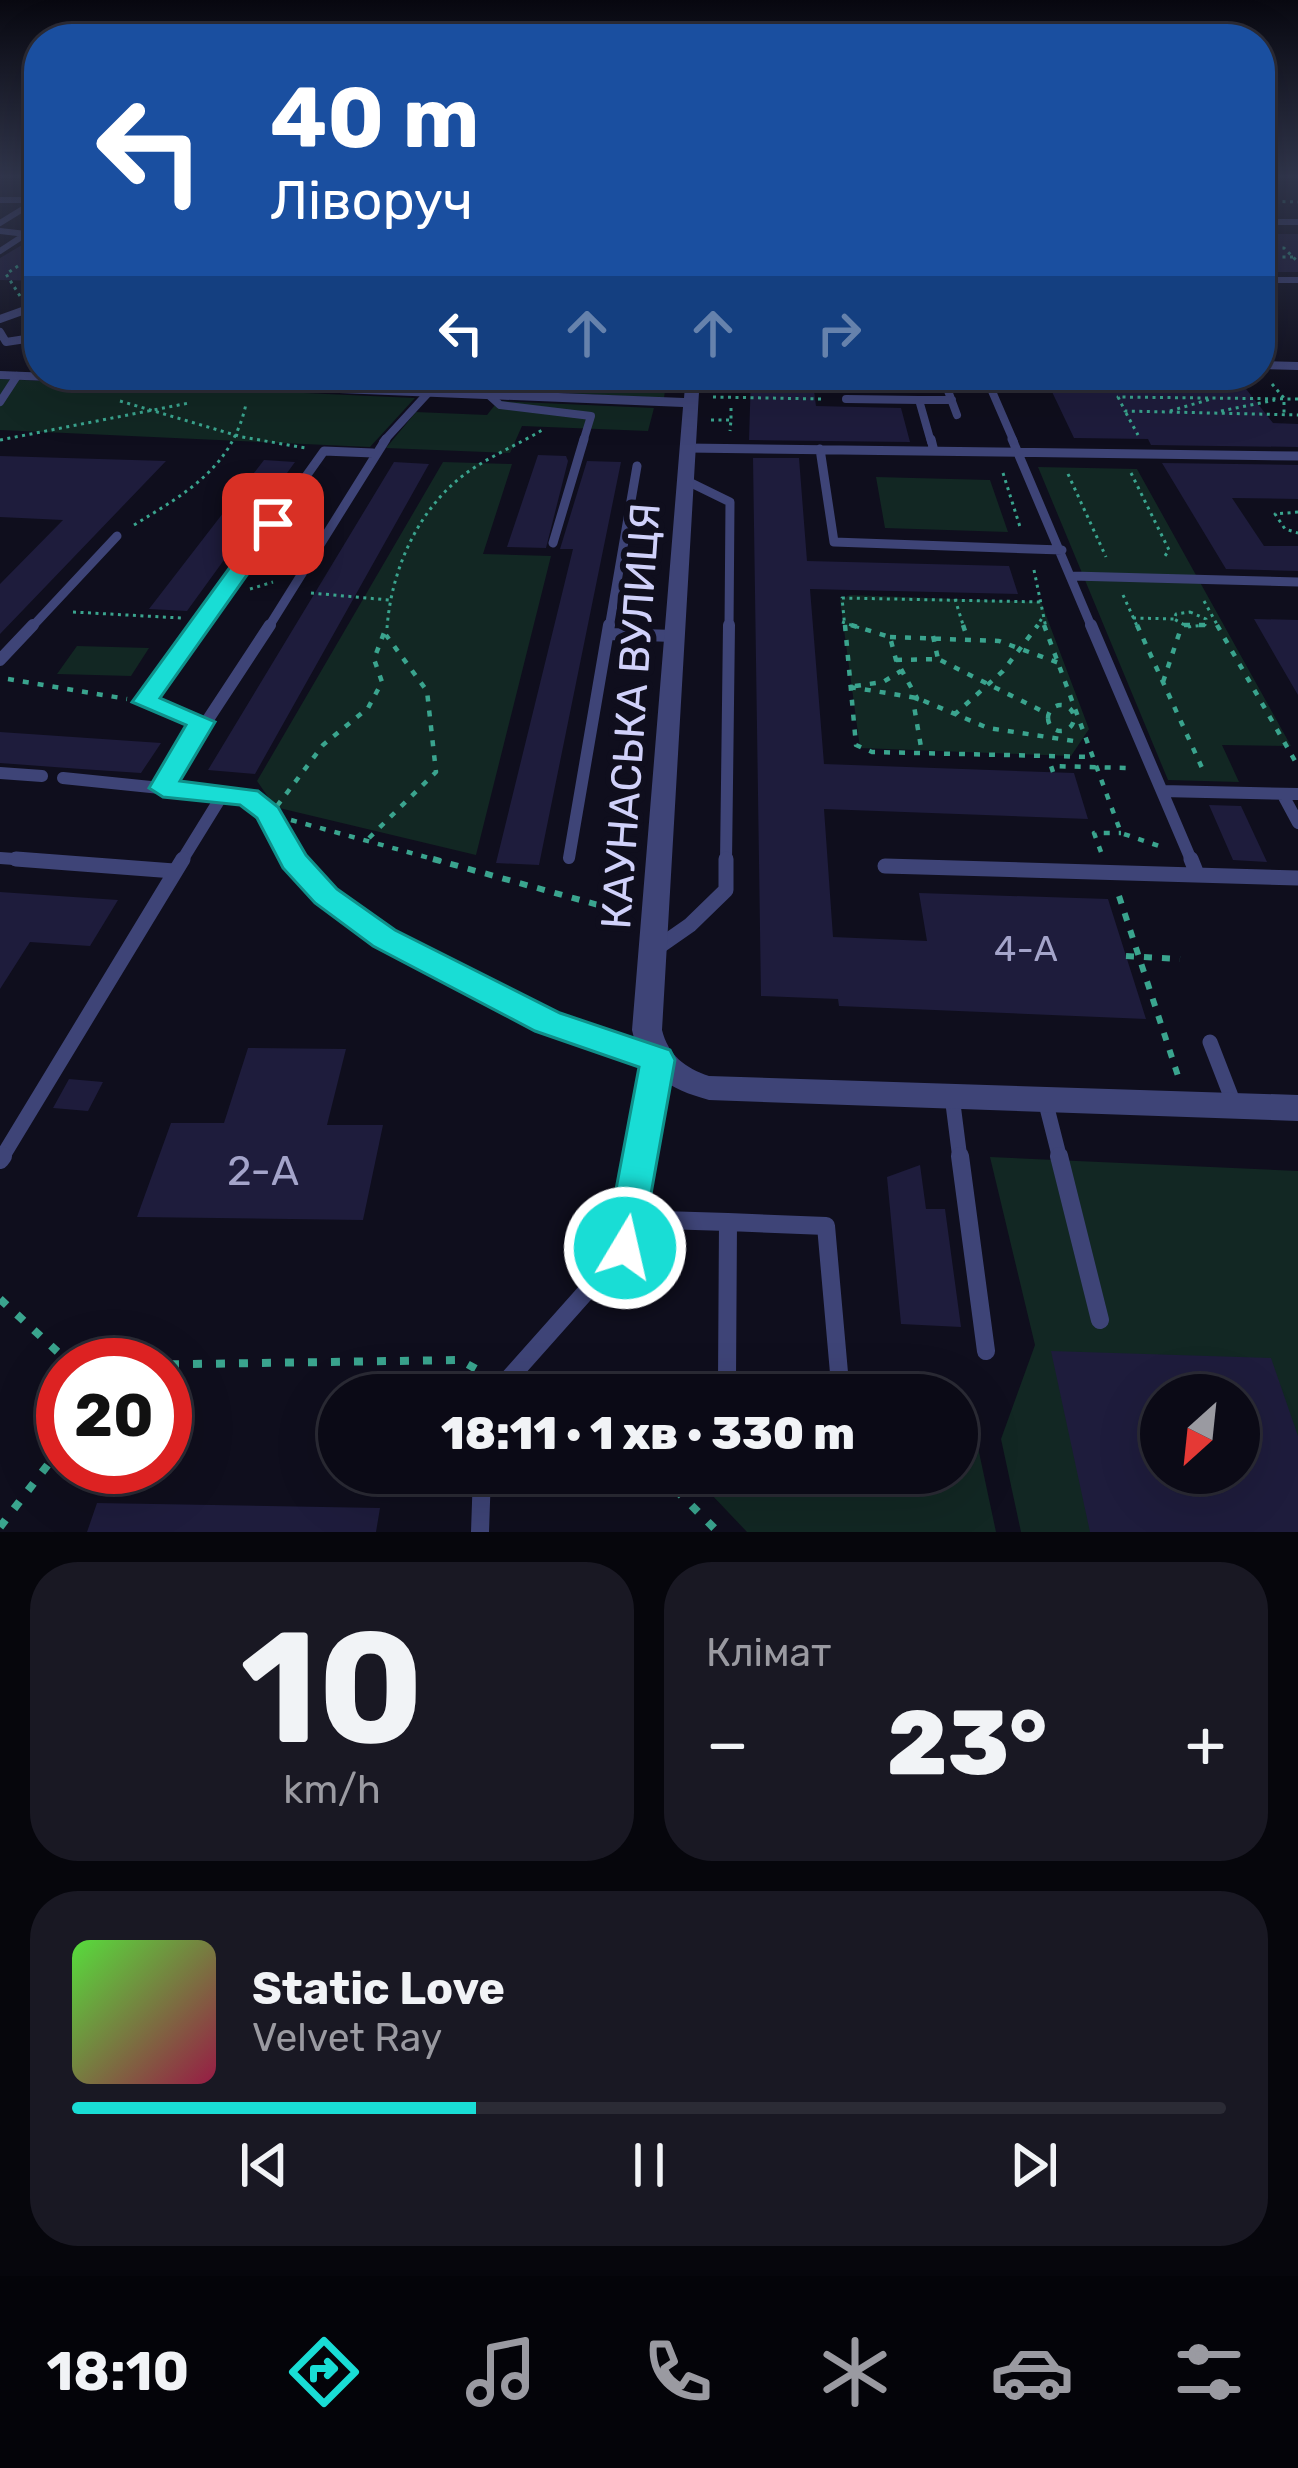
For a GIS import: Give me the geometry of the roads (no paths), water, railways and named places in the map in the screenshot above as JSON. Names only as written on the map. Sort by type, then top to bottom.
[{"type":"street","points":[[364,390],[490,396],[699,391]]},
{"type":"street","name":"КАУНАСЬКА ВУЛИЦЯ","points":[[658,1060],[647,1030],[687,448],[699,391]]},
{"type":"street","points":[[658,1060],[688,1083],[709,1088],[1298,1108]]},
{"type":"lane","points":[[0,351],[3,337]]},
{"type":"lane","points":[[0,402],[9,375]]},
{"type":"lane","points":[[163,788],[302,574],[373,453],[427,390]]},
{"type":"lane","points":[[493,390],[490,396],[500,405],[591,416],[553,543]]},
{"type":"lane","points":[[948,390],[957,416]]},
{"type":"lane","points":[[991,390],[1197,874]]},
{"type":"lane","points":[[846,399],[952,400]]},
{"type":"lane","points":[[919,400],[934,451]]},
{"type":"lane","points":[[687,448],[1298,456]]},
{"type":"lane","points":[[820,449],[834,542],[1062,550]]},
{"type":"lane","points":[[202,722],[145,702],[323,451],[373,453]]},
{"type":"lane","points":[[568,858],[637,466]]},
{"type":"lane","points":[[656,949],[726,890],[730,502],[685,480]]},
{"type":"lane","points":[[0,660],[117,536]]},
{"type":"lane","points":[[1072,575],[1298,582]]},
{"type":"lane","points":[[608,634],[675,635]]},
{"type":"lane","points":[[0,772],[42,776]]},
{"type":"lane","points":[[63,778],[248,797],[268,813],[294,861],[326,896],[384,938],[548,1022],[658,1060],[625,1248],[517,1374]]},
{"type":"lane","points":[[1162,791],[1291,795],[1298,823]]},
{"type":"lane","points":[[0,1160],[224,794]]},
{"type":"lane","points":[[0,858],[174,871]]},
{"type":"lane","points":[[885,866],[1298,878]]},
{"type":"lane","points":[[1210,1042],[1234,1106]]},
{"type":"lane","points":[[952,1095],[986,1351]]},
{"type":"lane","points":[[1045,1098],[1100,1320]]},
{"type":"lane","points":[[629,1220],[728,1222],[826,1226],[840,1384],[727,1380],[728,1222]]},
{"type":"lane","points":[[480,1532],[481,1494]]}]
